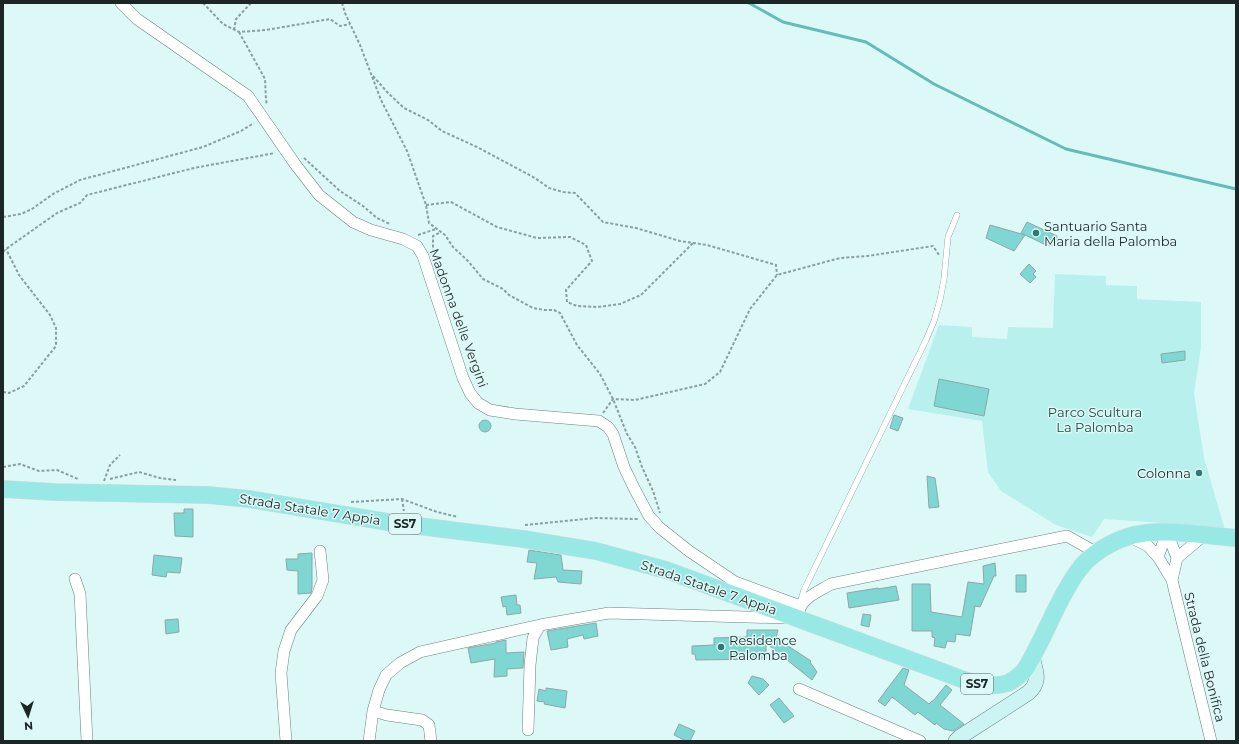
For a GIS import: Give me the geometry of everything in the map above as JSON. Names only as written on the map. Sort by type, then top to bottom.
[{"type":"main road","name":"Strada Statale 7 Appia","points":[[3,489],[54,492],[208,495],[249,499],[394,523],[523,539],[596,551],[666,570],[798,612],[976,684],[994,685],[1008,682],[1022,673],[1032,657],[1065,592],[1079,570],[1091,557],[1128,536],[1149,532],[1167,532],[1228,538]]},
{"type":"main road","points":[[956,741],[960,736],[1028,694],[1035,687],[1037,675],[1032,657]]},
{"type":"street","name":"Madonna delle Vergini","points":[[121,3],[137,19],[248,96],[265,112],[286,151],[319,195],[353,222],[371,230],[403,239],[417,246],[424,258],[463,378],[470,393],[478,403],[490,410],[515,414],[599,422]]},
{"type":"street","points":[[599,422],[608,427],[613,434],[624,467],[634,488],[649,516],[660,528],[689,551],[735,582],[798,612]]},
{"type":"street","points":[[1158,557],[1167,532]]},
{"type":"street","points":[[1167,532],[1177,558],[1172,580]]},
{"type":"street","points":[[798,612],[804,601],[831,584],[1067,536],[1098,553]]},
{"type":"street","points":[[1128,536],[1148,546],[1158,557],[1172,580]]},
{"type":"street","points":[[1177,558],[1203,536]]},
{"type":"street","points":[[286,741],[281,673],[284,651],[291,630],[317,596],[324,580],[320,551]]},
{"type":"street","points":[[75,579],[80,594],[87,741]]},
{"type":"street","name":"Strada della Bonifica","points":[[1172,580],[1211,741]]},
{"type":"street","points":[[369,741],[373,711],[378,690],[386,675],[400,663],[420,652],[540,625],[609,613],[798,612]]},
{"type":"street","points":[[528,730],[530,665],[533,638],[540,625]]},
{"type":"street","points":[[799,689],[920,741]]},
{"type":"street","points":[[373,711],[387,715],[422,720],[429,725],[431,741]]},
{"type":"lane","points":[[798,612],[804,590],[874,448],[934,321],[944,279],[948,237],[957,215]]},
{"type":"path","points":[[203,3],[224,24],[239,32],[266,30],[330,19],[340,26],[350,24]]},
{"type":"path","points":[[234,30],[236,19],[250,3]]},
{"type":"path","points":[[342,3],[381,100],[407,150],[426,205],[430,223],[445,235],[453,247],[483,279],[533,308],[554,310],[560,313],[576,345],[600,374],[613,399],[627,434],[635,448],[660,511],[660,528]]},
{"type":"path","points":[[3,217],[21,214],[32,209],[53,194],[80,180],[203,147],[241,131],[265,112],[266,79],[239,32]]},
{"type":"path","points":[[371,74],[404,108],[428,120],[442,131],[477,147],[535,178],[549,188],[563,192],[575,193],[603,222],[636,228],[680,241],[707,245],[776,265],[777,275]]},
{"type":"path","points":[[3,252],[57,213],[80,204],[87,195],[194,168],[286,151]]},
{"type":"path","points":[[300,154],[340,191],[364,206],[377,218],[392,225]]},
{"type":"path","points":[[426,205],[451,202],[497,227],[537,238],[570,237],[586,245],[592,261],[566,290],[567,302],[576,306],[598,307],[620,304],[641,295],[693,243]]},
{"type":"path","points":[[417,246],[414,236],[436,229]]},
{"type":"path","points":[[424,258],[433,251],[433,236],[440,232]]},
{"type":"path","points":[[613,399],[635,400],[705,384],[720,372],[750,309],[777,275],[840,258],[867,256],[933,246]]},
{"type":"path","points":[[3,392],[9,393],[24,386],[56,346],[56,328],[50,315],[19,275],[6,249]]},
{"type":"path","points":[[599,422],[613,399]]},
{"type":"path","points":[[105,492],[104,480],[110,465],[120,455]]},
{"type":"green space","name":"Parco Scultura La Palomba","points":[[1055,274],[1106,276],[1106,285],[1137,286],[1137,299],[1201,302],[1201,348],[1194,393],[1204,458],[1225,530],[1164,523],[1104,519],[1092,537],[1056,525],[1001,491],[988,472],[982,421],[908,409],[939,325],[972,327],[972,337],[1007,339],[1008,327],[1053,328]]},
{"type":"building","name":"Santuario Santa Maria della Palomba","points":[[1027,222],[1057,236],[1057,241],[1055,244],[1050,246],[1021,233]]},
{"type":"building","points":[[990,225],[1025,235],[1014,251],[986,238]]},
{"type":"building","points":[[1029,264],[1036,271],[1033,274],[1036,277],[1030,283],[1020,274]]},
{"type":"building","points":[[1185,351],[1185,360],[1162,363],[1161,354]]},
{"type":"building","points":[[939,379],[989,389],[984,416],[934,406]]},
{"type":"building","points":[[894,415],[903,418],[898,431],[890,428]]},
{"type":"building","points":[[485,420],[489,422],[491,426],[489,430],[485,432],[481,430],[479,426],[481,422]]},
{"type":"building","points":[[927,476],[935,478],[939,507],[929,508]]},
{"type":"building","points":[[184,509],[193,509],[193,537],[175,536],[174,513],[184,513]]},
{"type":"building","points":[[529,550],[561,555],[563,570],[582,571],[581,584],[558,582],[556,577],[534,579],[537,563],[527,562]]},
{"type":"building","points":[[312,553],[311,593],[298,594],[298,571],[287,570],[286,559],[298,559],[298,554]]},
{"type":"building","points":[[154,555],[182,558],[180,573],[167,572],[166,577],[152,575]]},
{"type":"building","points":[[995,563],[996,576],[994,576],[980,607],[975,606],[970,636],[956,634],[955,642],[947,641],[945,648],[934,646],[935,638],[932,637],[932,631],[912,631],[912,584],[930,584],[931,612],[962,617],[968,582],[984,584],[983,566]]},
{"type":"building","points":[[1016,575],[1026,575],[1026,592],[1016,592]]},
{"type":"building","points":[[896,586],[899,600],[849,608],[847,593]]},
{"type":"building","points":[[516,595],[517,605],[520,605],[521,613],[507,615],[506,606],[503,607],[501,597]]},
{"type":"building","points":[[863,614],[871,615],[869,627],[861,625]]},
{"type":"building","points":[[178,619],[179,632],[166,634],[165,620]]},
{"type":"building","points":[[596,623],[598,636],[584,639],[583,635],[567,639],[568,647],[551,650],[547,631]]},
{"type":"building","points":[[747,630],[778,630],[776,638],[811,661],[810,662],[817,672],[812,680],[766,643],[766,659],[696,660],[695,654],[692,654],[692,646],[714,645],[714,638],[747,637]]},
{"type":"building","points":[[506,640],[506,653],[524,652],[523,668],[507,669],[507,676],[494,677],[495,659],[471,663],[468,648]]},
{"type":"building","points":[[903,668],[909,670],[904,685],[929,704],[946,685],[952,690],[940,705],[964,724],[953,731],[944,729],[936,723],[935,725],[918,712],[915,715],[892,697],[885,706],[878,701]]},
{"type":"building","points":[[752,676],[763,679],[769,685],[759,695],[748,683]]},
{"type":"building","points":[[546,688],[567,691],[565,708],[544,704],[545,702],[537,701],[539,689],[546,691]]},
{"type":"building","points":[[779,698],[794,716],[784,723],[770,705]]},
{"type":"building","points":[[679,724],[695,731],[690,741],[686,741],[674,735]]},
{"type":"waterway","points":[[749,3],[783,22],[866,42],[934,84],[1066,149],[1236,189]]},
{"type":"place","name":"Santuario Santa Maria della Palomba","points":[[1036,233]]},
{"type":"place","name":"Colonna","points":[[1199,473]]},
{"type":"place","name":"Residence Palomba","points":[[721,647]]}]
